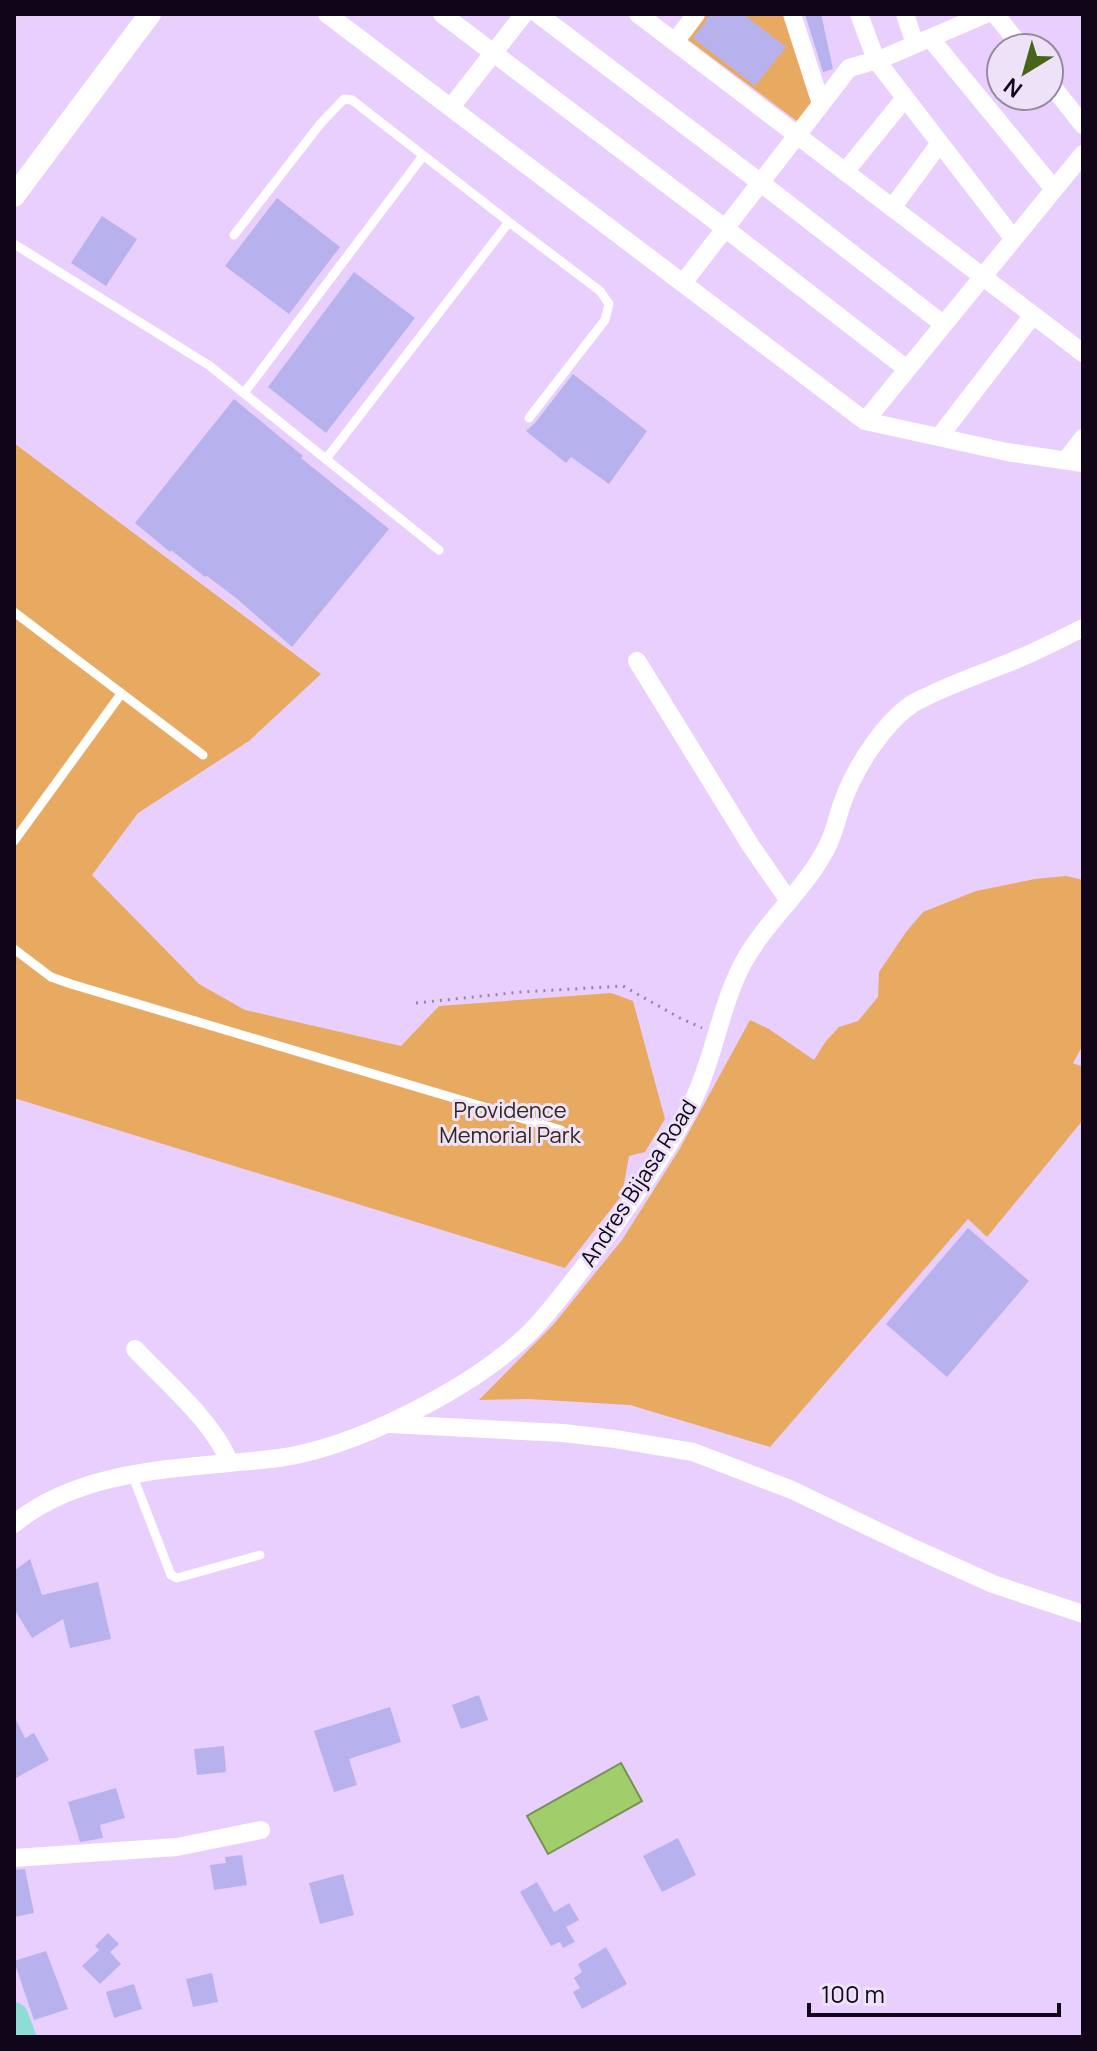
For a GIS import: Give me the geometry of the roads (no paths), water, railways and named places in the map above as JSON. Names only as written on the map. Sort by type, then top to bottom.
[{"type":"main road","points":[[14,2016],[22,2037]]},
{"type":"street","points":[[14,196],[150,14]]},
{"type":"street","points":[[327,14],[865,421],[1007,452],[1075,461],[1083,438]]},
{"type":"street","points":[[442,14],[907,369]]},
{"type":"street","points":[[451,107],[524,14]]},
{"type":"street","points":[[538,14],[943,324]]},
{"type":"street","points":[[638,14],[1083,353]]},
{"type":"street","points":[[675,42],[696,14]]},
{"type":"street","points":[[792,14],[821,104]]},
{"type":"street","points":[[859,14],[876,60],[1013,238]]},
{"type":"street","points":[[905,14],[922,41],[1054,189]]},
{"type":"street","points":[[683,283],[849,68],[922,41],[962,19],[986,14]]},
{"type":"street","points":[[995,14],[1009,32]]},
{"type":"street","points":[[845,172],[905,98]]},
{"type":"street","points":[[1065,102],[1083,125]]},
{"type":"street","points":[[892,208],[940,143]]},
{"type":"street","points":[[865,421],[1083,154]]},
{"type":"street","points":[[939,437],[1033,315]]},
{"type":"street","name":"Andres Bijasa Road","points":[[14,1524],[50,1499],[132,1474],[281,1458],[308,1451],[388,1423],[441,1397],[496,1360],[541,1321],[610,1235],[682,1123],[698,1091],[728,998],[743,964],[764,931],[813,869],[829,842],[844,798],[859,767],[884,730],[912,704],[1083,628]]},
{"type":"street","points":[[637,661],[751,846],[789,901]]},
{"type":"street","points":[[135,1349],[208,1426],[223,1445],[229,1462]]},
{"type":"street","points":[[388,1423],[576,1435],[693,1452],[792,1490],[979,1578],[1083,1614]]},
{"type":"street","points":[[14,1858],[177,1847],[261,1830]]},
{"type":"lane","points":[[234,235],[321,123],[344,99],[352,100],[600,291],[609,304],[605,320],[529,418]]},
{"type":"lane","points":[[244,393],[423,156]]},
{"type":"lane","points":[[326,459],[509,222]]},
{"type":"lane","points":[[14,244],[210,366],[439,550]]},
{"type":"lane","points":[[14,612],[203,755]]},
{"type":"lane","points":[[14,841],[121,694]]},
{"type":"lane","points":[[14,949],[61,981],[561,1130]]},
{"type":"lane","points":[[132,1474],[171,1575],[177,1578],[260,1555]]},
{"type":"park label","name":"Providence Memorial Park","points":[[510,1122]]}]
